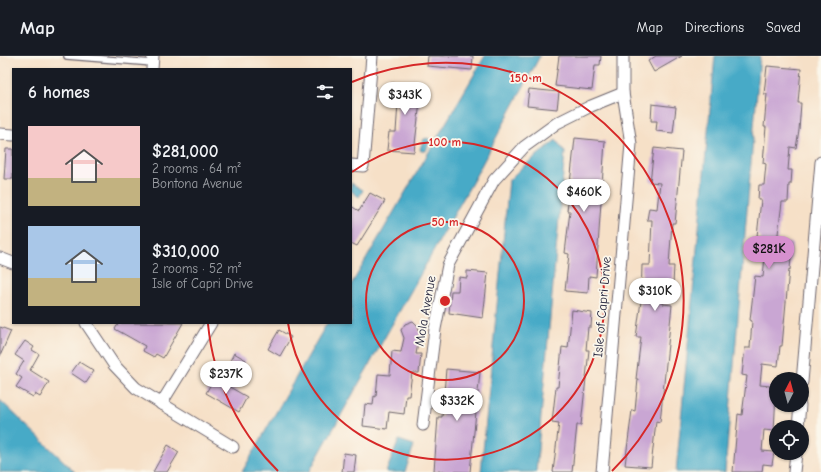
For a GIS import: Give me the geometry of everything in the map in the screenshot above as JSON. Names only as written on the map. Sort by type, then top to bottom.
[{"type":"street","points":[[352,165],[363,166],[372,56]]},
{"type":"street","name":"Isle of Capri Drive","points":[[602,472],[631,144],[623,93],[623,56]]},
{"type":"street","name":"Mola Avenue","points":[[423,425],[435,328],[448,265],[494,180],[524,147],[557,123],[591,106],[623,93]]},
{"type":"street","points":[[0,134],[12,135]]},
{"type":"street","points":[[803,372],[821,162]]},
{"type":"street","points":[[0,258],[12,263]]},
{"type":"street","points":[[87,324],[114,365],[136,388],[233,447]]},
{"type":"street","points":[[161,404],[210,324]]},
{"type":"street","points":[[794,472],[795,460]]},
{"type":"lane","points":[[67,56],[153,63]]},
{"type":"water","points":[[485,56],[540,56],[473,181],[309,472],[242,472],[326,324],[352,324],[352,283]]},
{"type":"water","points":[[715,56],[760,56],[725,472],[676,472]]},
{"type":"water","points":[[428,138],[430,140],[426,151],[421,151],[420,149],[424,139]]},
{"type":"water","points":[[556,140],[565,152],[536,472],[481,472],[509,180]]},
{"type":"water","points":[[352,184],[363,190],[359,197],[352,192]]},
{"type":"water","points":[[0,400],[75,472],[0,472]]},
{"type":"water","points":[[399,440],[414,445],[405,472],[386,472]]},
{"type":"building","points":[[428,56],[473,56],[472,70],[427,66]]},
{"type":"building","points":[[559,56],[601,56],[600,65],[595,65],[592,90],[555,86]]},
{"type":"building","points":[[656,56],[682,56],[654,72],[648,61]]},
{"type":"building","points":[[767,66],[801,69],[798,103],[801,103],[799,130],[796,148],[790,147],[788,170],[792,170],[791,184],[789,184],[788,202],[782,202],[777,242],[792,243],[782,346],[780,346],[778,366],[762,364],[760,385],[769,386],[769,412],[775,412],[775,420],[769,420],[769,430],[764,430],[762,451],[769,452],[769,460],[773,460],[772,465],[763,464],[762,472],[733,472],[738,414],[742,415],[747,376],[742,375],[745,348],[750,348],[752,321],[750,320],[755,276],[763,277],[765,256],[759,255],[761,236],[757,236],[761,200],[758,200],[759,185],[764,185],[766,164],[763,163],[767,94],[764,94]]},
{"type":"building","points":[[391,83],[422,85],[414,152],[387,150],[389,132],[396,132],[398,103],[389,102]]},
{"type":"building","points":[[529,89],[559,92],[557,109],[527,106]]},
{"type":"building","points":[[652,104],[676,107],[673,133],[656,131],[657,121],[651,121]]},
{"type":"building","points":[[575,138],[605,141],[596,277],[589,276],[588,293],[565,291],[569,254],[565,253],[570,211],[567,211]]},
{"type":"building","points":[[654,148],[682,151],[675,223],[672,223],[669,266],[674,266],[673,284],[664,283],[663,304],[672,305],[660,422],[656,421],[651,467],[625,465],[632,410],[635,411],[638,379],[636,379],[641,337],[636,337],[641,301],[642,265],[650,265],[652,220],[647,220],[649,208],[657,209],[660,183],[650,182]]},
{"type":"building","points":[[6,149],[12,149],[12,179],[4,179]]},
{"type":"building","points":[[370,193],[385,201],[357,246],[352,244],[352,207],[359,211]]},
{"type":"building","points":[[467,271],[488,273],[483,318],[449,313],[451,291],[458,291],[459,277],[467,278]]},
{"type":"building","points":[[572,310],[592,313],[591,327],[588,327],[586,350],[589,350],[581,425],[577,425],[572,472],[553,472],[559,423],[552,422],[556,387],[558,387],[562,347],[568,348]]},
{"type":"building","points":[[413,321],[418,326],[420,333],[416,354],[421,354],[419,373],[412,373],[409,396],[406,396],[404,414],[389,412],[387,429],[363,426],[365,404],[373,405],[374,396],[376,397],[378,374],[390,375],[392,351],[401,352],[404,338],[401,330],[405,324]]},
{"type":"building","points":[[118,324],[182,324],[163,358],[156,354],[154,357],[143,351],[145,346],[115,329]]},
{"type":"building","points":[[0,327],[11,331],[0,356]]},
{"type":"building","points":[[279,330],[291,337],[280,356],[268,349]]},
{"type":"building","points":[[25,341],[34,347],[32,350],[39,354],[30,370],[49,382],[40,397],[35,394],[33,397],[16,387],[22,378],[16,374],[24,361],[15,355]]},
{"type":"building","points":[[234,353],[246,360],[240,369],[229,363]]},
{"type":"building","points":[[79,362],[94,371],[86,383],[71,373]]},
{"type":"building","points":[[446,369],[480,372],[470,472],[434,471],[438,417],[442,417]]},
{"type":"building","points":[[214,378],[247,397],[239,412],[206,393]]},
{"type":"building","points":[[168,445],[179,452],[167,472],[153,472]]},
{"type":"building","points":[[344,453],[356,455],[354,472],[342,472]]}]
